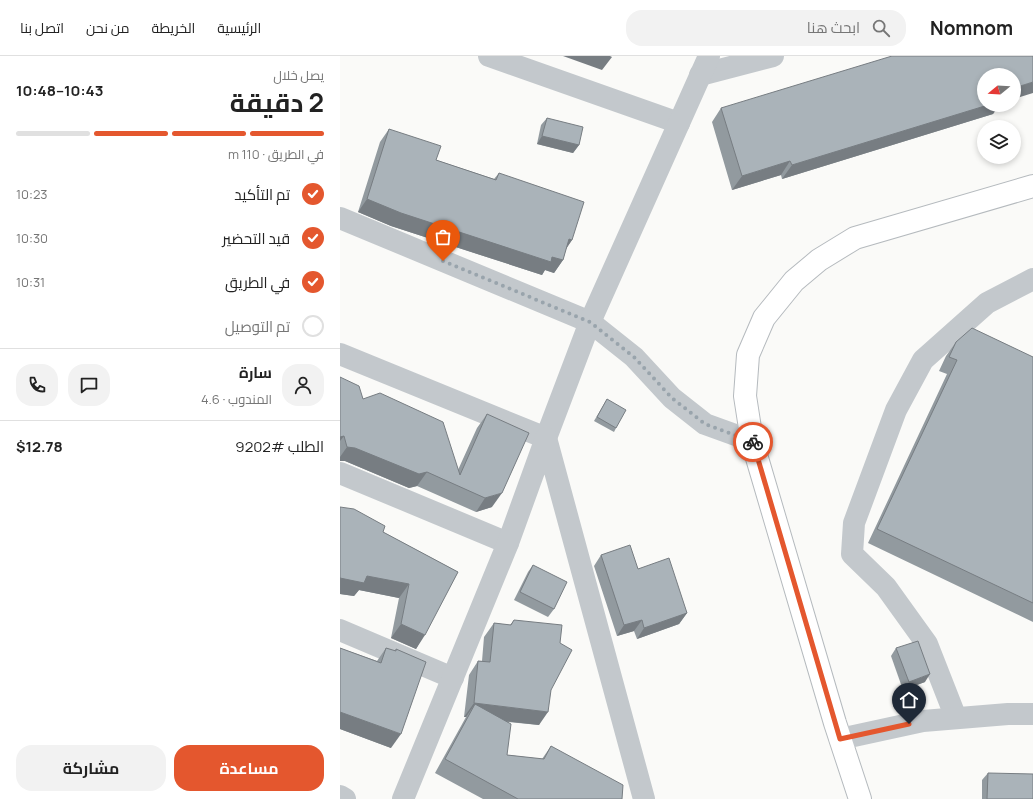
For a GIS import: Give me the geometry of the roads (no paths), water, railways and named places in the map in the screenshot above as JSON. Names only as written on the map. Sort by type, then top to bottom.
[{"type":"main road","points":[[860,799],[840,739],[752,441],[745,396],[748,355],[764,318],[794,281],[819,260],[855,238],[1033,186]]},
{"type":"street","points":[[489,56],[679,123]]},
{"type":"street","points":[[403,799],[508,543],[590,322],[704,65],[773,56]]},
{"type":"street","points":[[340,218],[590,322],[634,357],[672,398],[705,424],[752,441]]},
{"type":"street","points":[[956,718],[926,644],[886,587],[852,554],[854,523],[896,410],[923,360],[987,303],[1033,278]]},
{"type":"street","points":[[340,354],[546,438]]},
{"type":"street","points":[[546,438],[644,799]]},
{"type":"street","points":[[340,473],[508,543]]},
{"type":"street","points":[[340,630],[453,678]]},
{"type":"street","points":[[840,739],[923,722],[1008,714],[1033,714]]},
{"type":"street","points":[[340,796],[345,799]]}]
